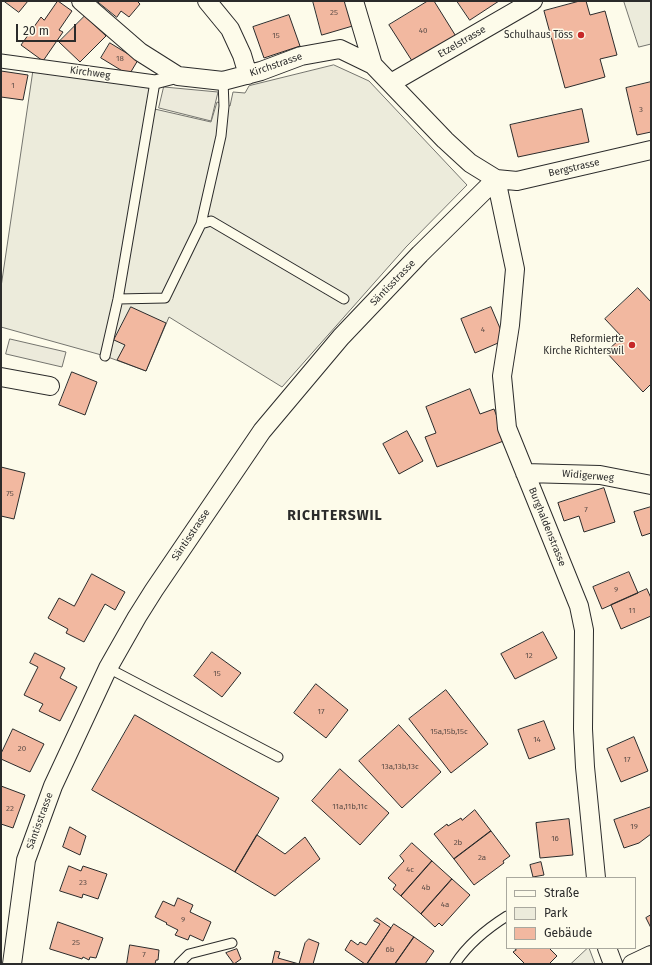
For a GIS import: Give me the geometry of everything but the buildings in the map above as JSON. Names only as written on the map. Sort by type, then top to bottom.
[{"type":"street","name":"Kirchstrasse","points":[[81,1],[140,52],[178,76],[223,82],[261,71],[301,56],[340,49],[373,65],[445,140],[470,163],[496,179]]},
{"type":"street","points":[[207,1],[230,28],[242,55],[248,75]]},
{"type":"street","points":[[354,1],[373,65]]},
{"type":"street","name":"Etzelstrasse","points":[[391,83],[532,1]]},
{"type":"street","name":"Kirchweg","points":[[1,61],[156,82],[178,76]]},
{"type":"street","name":"Bergstrasse","points":[[496,179],[517,182],[651,150]]},
{"type":"street","name":"Burghaldenstrasse","points":[[496,179],[515,269],[510,325],[502,376],[507,428],[579,606],[584,630],[583,729],[585,768],[596,877]]},
{"type":"street","name":"Säntisstrasse","points":[[12,964],[26,860],[53,786],[108,668],[137,617],[262,431],[341,337],[420,254],[496,179]]},
{"type":"street","points":[[1,377],[50,386]]},
{"type":"street","name":"Widigerweg","points":[[525,473],[600,475],[651,485]]},
{"type":"street","points":[[607,949],[614,964]]},
{"type":"street","points":[[632,964],[651,955]]},
{"type":"lane","points":[[105,356],[118,299],[156,82]]},
{"type":"lane","points":[[118,299],[165,298],[201,224],[221,136],[224,106],[223,82]]},
{"type":"lane","points":[[201,224],[211,221],[344,299]]},
{"type":"lane","points":[[108,668],[278,757]]},
{"type":"lane","points":[[455,964],[476,940],[506,917]]},
{"type":"lane","points":[[179,964],[189,954],[232,943]]},
{"type":"green space","points":[[624,1],[651,1],[651,44],[639,47]]},
{"type":"green space","points":[[334,65],[369,81],[467,185],[406,247],[282,387],[169,317],[146,371],[105,356],[1,327],[1,287],[33,70],[151,88],[146,107],[211,122],[217,102],[230,106],[233,92],[245,93],[249,86]]},
{"type":"green space","points":[[587,949],[589,949],[595,964],[571,964]]},
{"type":"shaded area","points":[[164,87],[218,92],[211,121],[159,108]]},
{"type":"shaded area","points":[[10,339],[66,352],[62,367],[6,354]]},
{"type":"place","name":"Schulhaus Töss","points":[[581,35]]},
{"type":"place","name":"Reformierte Kirche Richterswil","points":[[632,345]]},
{"type":"district","name":"RICHTERSWIL","points":[[335,516]]}]
